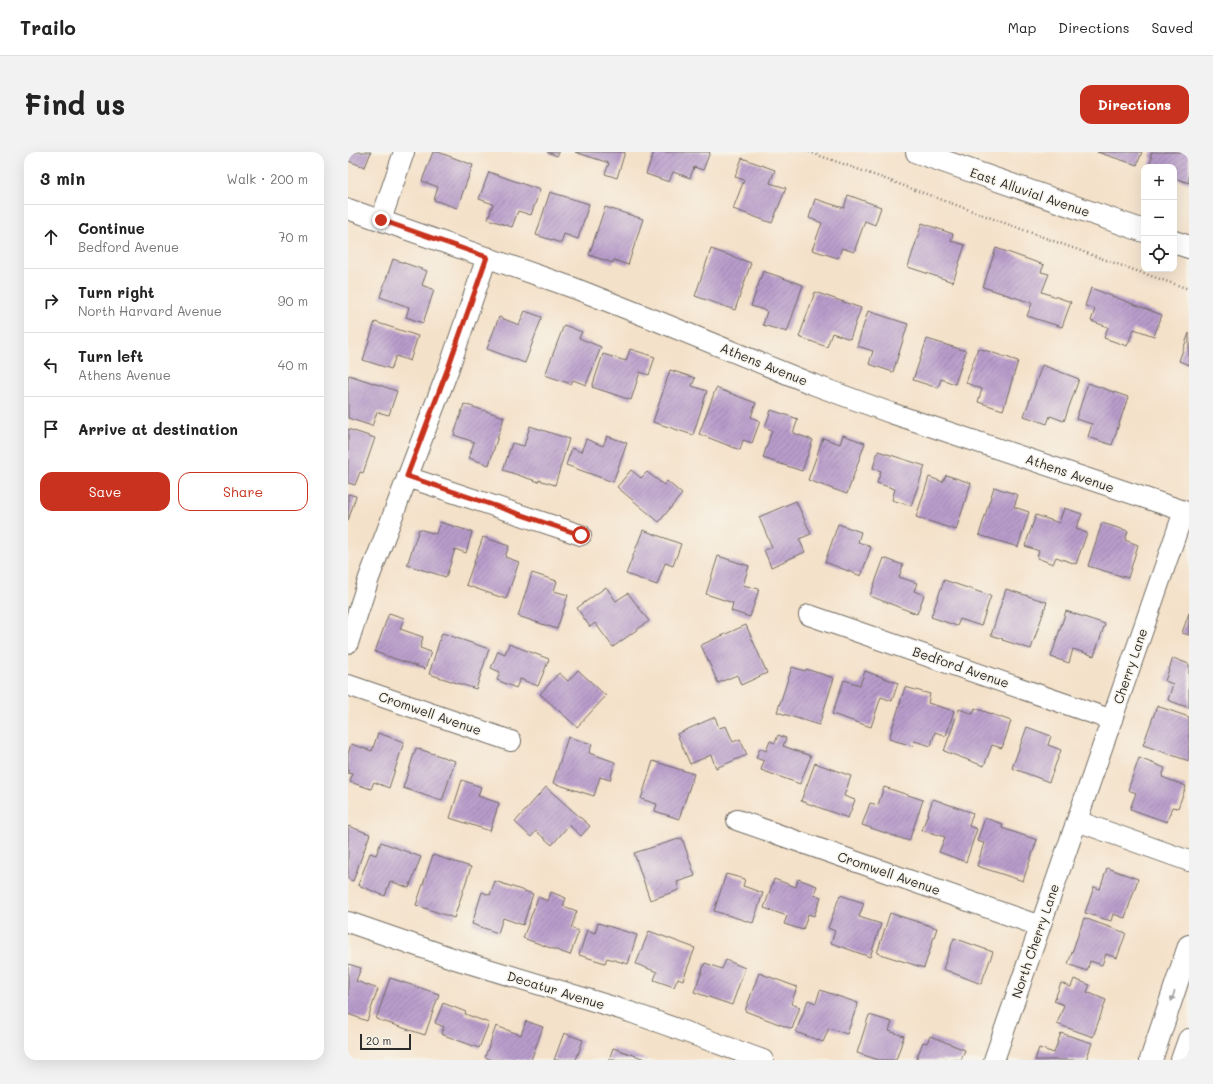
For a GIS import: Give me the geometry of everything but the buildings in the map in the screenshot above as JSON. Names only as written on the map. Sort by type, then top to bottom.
[{"type":"street","points":[[381,220],[404,152]]},
{"type":"street","name":"East Alluvial Avenue","points":[[917,152],[938,156],[1141,231]]},
{"type":"street","name":"Athens Avenue","points":[[348,209],[588,294],[812,384],[1184,511]]},
{"type":"street","points":[[1177,243],[1189,247]]},
{"type":"street","points":[[348,643],[369,578],[448,368],[487,257]]},
{"type":"street","points":[[407,476],[581,535]]},
{"type":"street","name":"Cherry Lane","points":[[1077,821],[1184,511]]},
{"type":"street","name":"Bedford Avenue","points":[[809,614],[1112,720]]},
{"type":"street","name":"Cromwell Avenue","points":[[348,685],[511,741]]},
{"type":"street","name":"Cromwell Avenue","points":[[737,820],[1040,926]]},
{"type":"street","points":[[1077,821],[1189,861]]},
{"type":"street","name":"North Cherry Lane","points":[[994,1060],[1077,821]]},
{"type":"street","name":"Decatur Avenue","points":[[348,922],[455,960],[630,1012],[762,1060]]},
{"type":"street","points":[[1151,1060],[1189,946]]},
{"type":"street","points":[[1182,1060],[1189,1040]]},
{"type":"path","points":[[809,152],[893,181],[1108,262],[1189,289]]},
{"type":"route","points":[[381,220],[487,257],[448,368],[407,476],[581,535]]}]
